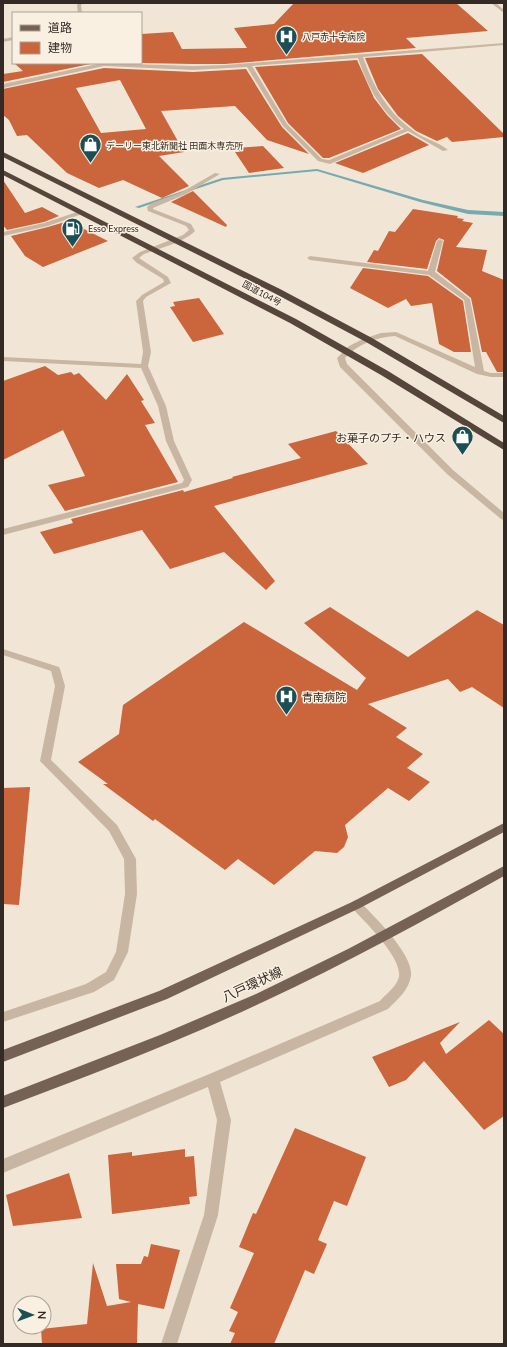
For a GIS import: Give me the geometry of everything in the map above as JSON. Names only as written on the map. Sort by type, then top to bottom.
[{"type":"highway","name":"国道104号","points":[[3,154],[277,291],[369,340],[504,420]]},
{"type":"highway","name":"国道104号","points":[[3,172],[80,213],[154,248],[347,351],[444,408],[504,447]]},
{"type":"main road","points":[[3,1056],[163,994],[356,905],[504,827]]},
{"type":"main road","name":"八戸環状線","points":[[3,1102],[142,1048],[260,998],[384,936],[504,871]]},
{"type":"street","points":[[80,12],[79,5],[82,3]]},
{"type":"street","points":[[493,3],[504,12]]},
{"type":"street","points":[[122,64],[193,68],[249,65],[504,44]]},
{"type":"street","points":[[360,56],[366,77],[377,97],[406,130],[445,150]]},
{"type":"street","points":[[3,86],[100,64]]},
{"type":"street","points":[[249,65],[285,125],[320,160],[330,162],[406,130]]},
{"type":"street","points":[[3,532],[185,485],[188,480],[170,441],[162,406],[144,366],[147,352],[139,301],[144,296],[168,283],[166,278],[135,258],[154,248],[189,234],[192,231],[191,228],[150,210],[150,207],[154,204],[184,193],[217,174]]},
{"type":"street","points":[[3,234],[46,225],[80,213]]},
{"type":"street","points":[[431,273],[440,241]]},
{"type":"street","points":[[310,258],[431,273],[467,299],[480,372]]},
{"type":"street","points":[[504,375],[491,375],[480,372],[396,334],[385,334],[369,340],[347,351],[341,358],[343,365],[450,472],[504,517]]},
{"type":"street","points":[[3,359],[144,366]]},
{"type":"street","points":[[3,652],[55,669],[60,686],[45,761],[113,828],[130,859],[131,894],[122,952],[110,976],[90,988],[3,1017]]},
{"type":"street","points":[[3,1166],[212,1079],[384,1005],[402,986],[406,971],[400,956],[356,905]]},
{"type":"street","points":[[169,1344],[211,1215],[224,1120],[212,1079]]},
{"type":"building","points":[[294,3],[456,3],[488,31],[406,38],[416,48],[225,64],[142,63],[142,34],[173,32],[182,49],[247,48],[234,28],[274,24]]},
{"type":"building","points":[[422,54],[504,134],[504,137],[452,142],[447,137],[437,141],[416,131],[398,116],[378,89],[365,58]]},
{"type":"building","points":[[357,60],[374,98],[387,115],[401,129],[329,158],[323,158],[288,123],[255,67]]},
{"type":"building","points":[[15,64],[90,64],[3,82],[3,74],[23,71]]},
{"type":"building","points":[[104,68],[193,72],[246,69],[282,127],[309,154],[267,140],[235,106],[161,111],[184,152],[159,156],[189,186],[162,198],[123,180],[99,188],[67,173],[27,135],[17,136],[9,120],[3,115],[3,89]],"holes":[[[120,80],[146,129],[101,133],[76,88]]]},
{"type":"building","points":[[408,133],[429,145],[363,173],[335,163]]},
{"type":"building","points":[[263,146],[284,168],[249,173],[235,152],[240,152],[237,148]]},
{"type":"building","points":[[3,180],[25,213],[42,207],[59,216],[44,222],[7,230],[3,225]]},
{"type":"building","points":[[193,191],[227,225],[226,227],[171,202]]},
{"type":"building","points":[[413,209],[458,216],[457,218],[464,219],[462,221],[473,223],[456,247],[487,250],[482,271],[504,280],[504,372],[497,372],[486,352],[482,352],[471,298],[437,271],[444,240],[439,238],[436,241],[427,269],[367,262],[374,250],[378,251],[389,231],[395,232]]},
{"type":"building","name":"Esso Express","points":[[68,221],[108,241],[43,267],[25,256],[11,236],[48,227]]},
{"type":"building","points":[[363,268],[428,276],[463,301],[471,352],[454,352],[439,344],[432,303],[411,306],[406,299],[388,308],[350,288]]},
{"type":"building","points":[[199,298],[224,334],[193,342],[170,307],[175,306],[173,302]]},
{"type":"building","points":[[45,366],[58,375],[71,372],[74,375],[79,373],[106,400],[127,374],[144,400],[141,401],[155,423],[145,425],[178,482],[65,511],[48,485],[85,476],[63,430],[3,460],[3,381]]},
{"type":"building","points":[[336,431],[368,464],[214,506],[275,581],[266,590],[224,552],[170,569],[142,530],[54,554],[40,532],[73,523],[71,519],[183,490],[184,492],[301,458],[288,444]]},
{"type":"building","points":[[330,607],[408,657],[477,610],[504,625],[504,708],[472,687],[460,692],[448,679],[368,704],[407,728],[396,737],[423,754],[407,768],[430,782],[409,801],[388,788],[345,825],[348,837],[344,847],[337,853],[315,851],[274,885],[238,859],[225,870],[155,819],[153,821],[103,784],[108,784],[78,762],[119,734],[123,705],[244,622],[357,690],[366,678],[304,623]]},
{"type":"building","points":[[30,787],[19,905],[3,904],[3,788]]},
{"type":"building","points":[[489,1020],[504,1034],[504,1116],[484,1130],[424,1061],[406,1080],[389,1087],[372,1057],[460,1022],[440,1043],[446,1054]]},
{"type":"building","points":[[295,1128],[366,1157],[347,1206],[334,1201],[318,1240],[327,1244],[314,1274],[305,1270],[274,1344],[230,1344],[235,1333],[229,1331],[238,1312],[230,1308],[254,1253],[239,1247],[253,1213],[256,1214]]},
{"type":"building","points":[[185,1149],[185,1157],[194,1156],[197,1196],[189,1197],[190,1204],[112,1214],[108,1155],[132,1152],[132,1156]]},
{"type":"building","points":[[69,1173],[82,1218],[13,1226],[6,1195]]},
{"type":"building","points":[[151,1244],[180,1250],[164,1309],[138,1304],[137,1344],[42,1344],[41,1335],[52,1335],[52,1328],[87,1324],[93,1263],[107,1306],[131,1302],[119,1299],[116,1264],[141,1264],[144,1256],[148,1257]]},
{"type":"waterway","points":[[137,207],[222,179],[317,170],[422,201],[468,212],[504,214]]},
{"type":"place","name":"八戸赤十字病院","points":[[286,56]]},
{"type":"place","name":"デーリー東北新聞社 田面木専売所","points":[[90,164]]},
{"type":"place","name":"Esso Express","points":[[73,248]]},
{"type":"place","name":"お菓子のプチ・ハウス","points":[[462,456]]},
{"type":"place","name":"青南病院","points":[[286,716]]}]
